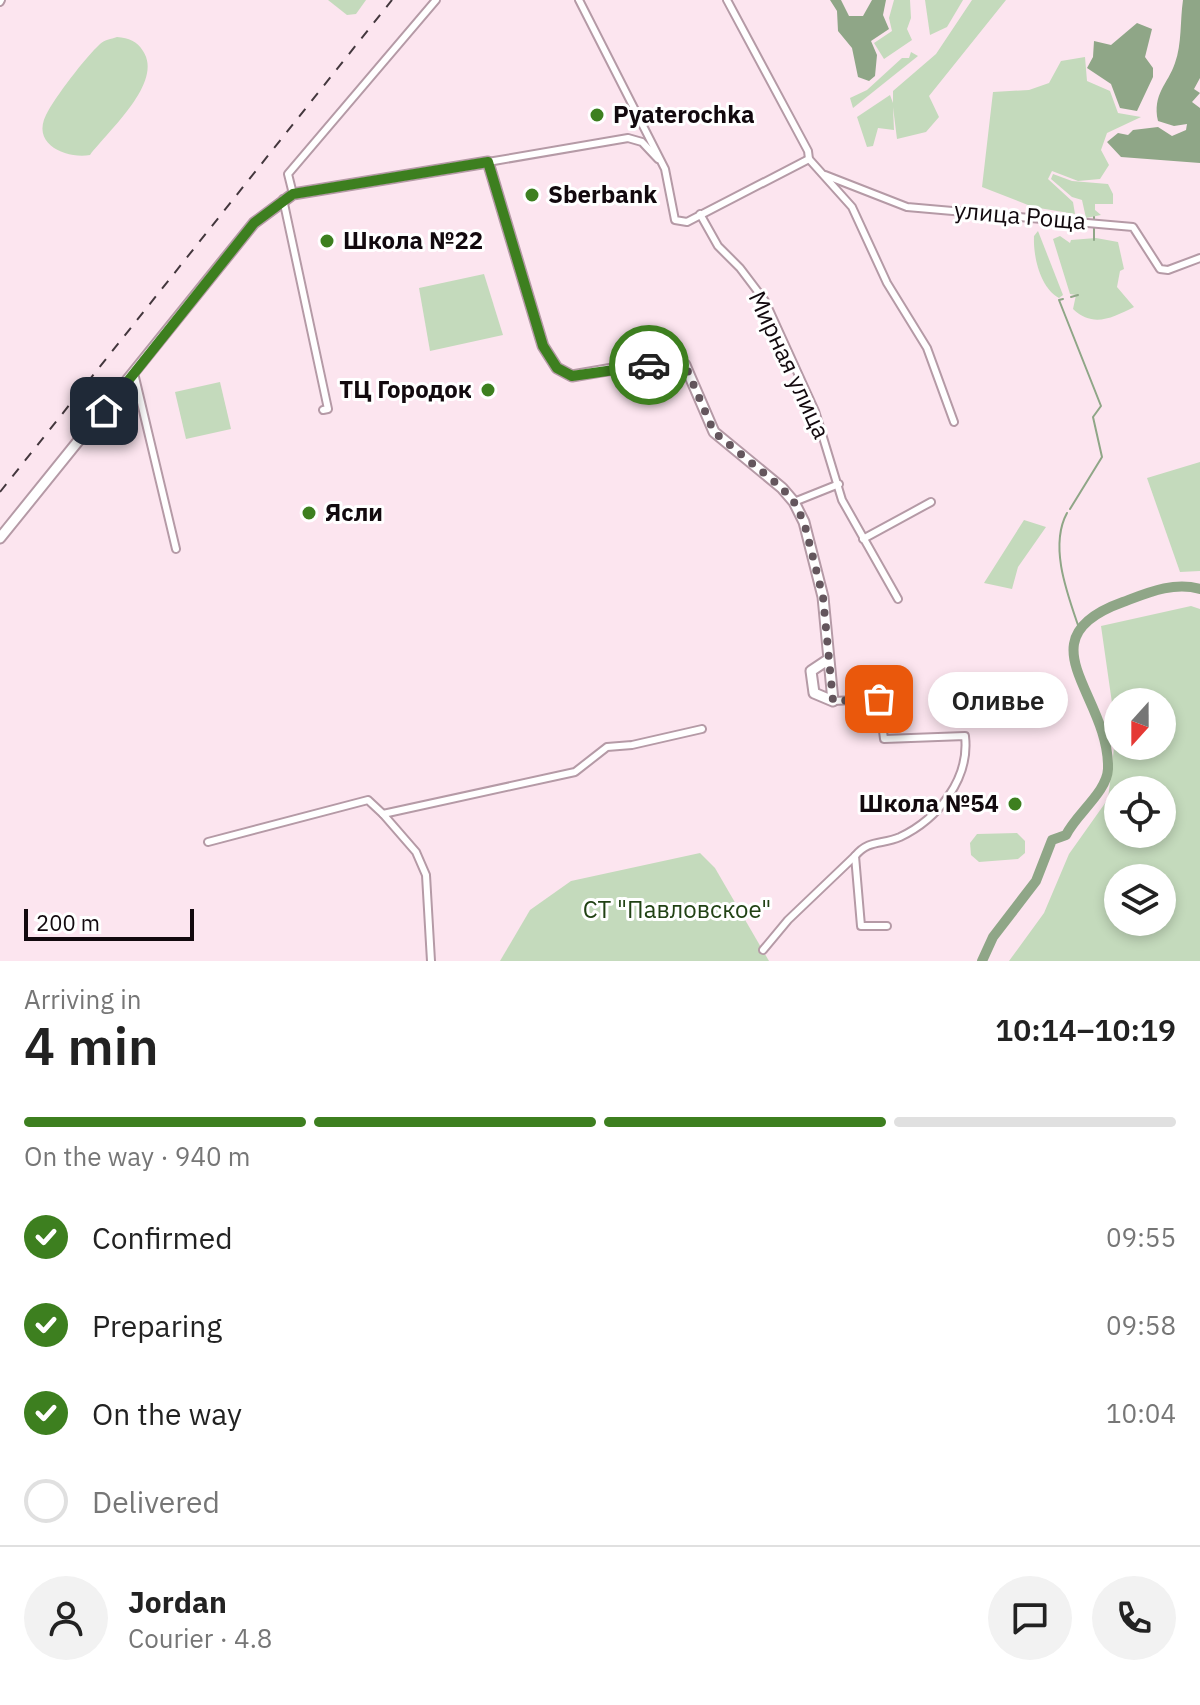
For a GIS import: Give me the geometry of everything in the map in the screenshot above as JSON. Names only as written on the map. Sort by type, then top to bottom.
[{"type":"street","points":[[293,194],[288,174],[436,0]]},
{"type":"street","points":[[579,0],[663,165],[675,220],[687,222],[809,159]]},
{"type":"street","points":[[727,0],[809,159],[852,207],[887,283],[927,348],[954,422]]},
{"type":"street","points":[[0,538],[254,223],[283,199],[293,194],[628,138],[642,142],[663,165]]},
{"type":"street","points":[[488,162],[543,346],[557,368],[572,376],[636,365],[685,365],[714,432],[794,502],[804,522],[823,597],[833,701]]},
{"type":"street","name":"улица Роща","points":[[821,174],[907,207],[1133,227],[1160,269],[1168,270],[1200,258]]},
{"type":"street","points":[[283,199],[328,409],[323,410]]},
{"type":"street","name":"Мирная улица","points":[[700,214],[718,246],[740,268],[765,301],[815,411],[842,500],[898,599]]},
{"type":"street","points":[[134,373],[176,549]]},
{"type":"street","points":[[794,502],[839,484]]},
{"type":"street","points":[[863,539],[931,502]]},
{"type":"street","points":[[763,950],[788,920],[865,844],[899,837],[929,816],[954,791],[966,749],[965,736],[884,739],[879,699],[833,701],[814,693],[811,671],[829,659]]},
{"type":"street","points":[[383,814],[575,772],[607,747],[632,745],[702,729]]},
{"type":"street","points":[[208,842],[368,800],[416,852],[426,875],[431,961]]},
{"type":"street","points":[[855,856],[861,926],[887,926]]},
{"type":"green space","points":[[328,0],[366,0],[356,14],[347,15]]},
{"type":"green space","points":[[894,0],[910,0],[911,18],[907,29],[912,40],[884,59],[874,43],[892,31],[889,18]]},
{"type":"green space","points":[[925,0],[963,0],[947,27],[930,35]]},
{"type":"green space","points":[[972,0],[1006,0],[929,96],[939,117],[926,132],[897,139],[893,107],[894,130],[878,128],[873,146],[867,147],[857,117],[890,95],[893,103],[893,91],[936,54]]},
{"type":"green space","points":[[117,37],[132,41],[143,51],[148,63],[140,91],[90,155],[71,155],[54,148],[43,134],[50,107],[94,50]]},
{"type":"green space","points":[[911,52],[918,56],[853,108],[850,98],[867,90],[902,58],[909,58]]},
{"type":"green space","points":[[1085,57],[1087,81],[1110,91],[1118,113],[1141,117],[1107,133],[1101,150],[1109,165],[1100,179],[1078,181],[1052,171],[1048,179],[1073,202],[1075,214],[1033,207],[982,187],[993,92],[1029,90],[1049,83],[1061,61]]},
{"type":"green space","points":[[1053,174],[1072,181],[1108,184],[1113,194],[1113,204],[1095,204],[1095,210],[1101,215],[1086,218],[1082,200],[1072,197],[1051,179]]},
{"type":"green space","points":[[1038,231],[1063,295],[1059,298],[1047,287],[1036,262],[1034,236]]},
{"type":"green space","points":[[1060,236],[1070,243],[1071,240],[1096,238],[1118,242],[1124,269],[1120,271],[1117,287],[1134,307],[1095,320],[1073,309],[1076,295],[1070,294],[1053,239]]},
{"type":"green space","points":[[484,274],[503,335],[430,351],[419,288]]},
{"type":"green space","points":[[220,382],[231,429],[186,439],[175,392]]},
{"type":"green space","points":[[1200,462],[1200,571],[1180,572],[1147,478]]},
{"type":"green space","points":[[1024,520],[1046,527],[1018,567],[1012,589],[984,583]]},
{"type":"green space","points":[[1191,606],[1200,609],[1200,961],[1009,961],[1044,913],[1069,854],[1104,805],[1104,848],[1176,848],[1176,776],[1111,776],[1113,760],[1176,760],[1176,688],[1110,688],[1101,626]]},
{"type":"green space","points":[[1017,833],[1025,841],[1025,853],[1018,859],[979,862],[971,855],[970,843],[977,834]]},
{"type":"green space","name":"СТ \"Павловское\"","points":[[700,853],[715,868],[769,961],[500,961],[530,910],[571,881]]},
{"type":"shaded area","points":[[830,0],[841,0],[849,16],[863,16],[872,0],[886,0],[883,15],[889,29],[871,41],[877,55],[875,76],[869,81],[858,77],[852,48],[838,31],[837,11]]},
{"type":"shaded area","points":[[1183,0],[1200,0],[1200,78],[1194,89],[1200,93],[1192,102],[1200,108],[1200,163],[1121,157],[1107,142],[1118,133],[1128,135],[1133,130],[1158,127],[1172,136],[1186,130],[1187,124],[1174,126],[1158,121],[1157,112],[1159,96],[1177,56]]},
{"type":"shaded area","points":[[1137,23],[1152,29],[1145,57],[1153,68],[1153,77],[1137,111],[1120,108],[1111,84],[1087,68],[1093,57],[1094,41],[1111,45]]},
{"type":"waterway","points":[[1094,227],[1094,240]]},
{"type":"waterway","points":[[1071,297],[1078,295]]},
{"type":"waterway","points":[[1063,299],[1059,300],[1101,406],[1093,417],[1102,457],[1070,509]]},
{"type":"waterway","points":[[1067,513],[1062,526],[1060,555],[1065,585],[1079,628]]},
{"type":"waterway","points":[[982,961],[993,937],[1036,881],[1052,840],[1066,835],[1106,778],[1105,742],[1078,672],[1074,652],[1077,633],[1093,617],[1142,595],[1180,586],[1200,589]]},
{"type":"railway","points":[[0,492],[392,0]]},
{"type":"way so far","points":[[649,365],[685,365],[714,432],[782,488],[794,502],[804,522],[823,597],[833,701],[879,699]]},
{"type":"place","name":"Pyaterochka","points":[[597,115]]},
{"type":"place","name":"Sberbank","points":[[532,195]]},
{"type":"place","name":"Школа №22","points":[[327,241]]},
{"type":"place","name":"ТЦ Городок","points":[[488,390]]},
{"type":"place","name":"Ясли","points":[[309,513]]},
{"type":"place","name":"Оливье","points":[[879,699]]},
{"type":"place","name":"Школа №54","points":[[1015,804]]},
{"type":"route","points":[[104,411],[254,223],[283,199],[293,194],[488,162],[543,346],[557,368],[572,376],[649,365]]}]
